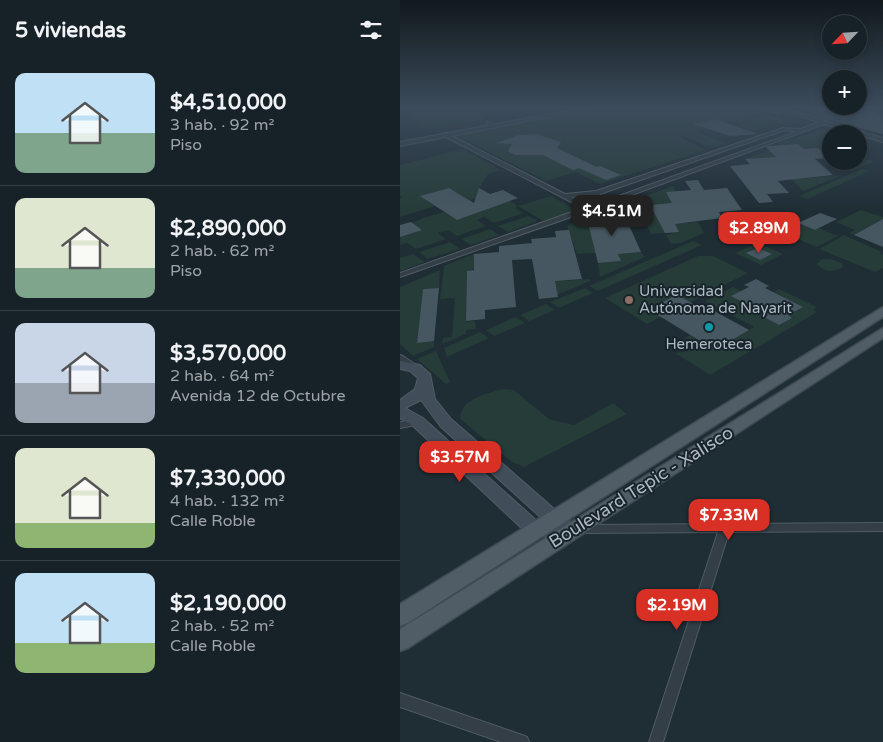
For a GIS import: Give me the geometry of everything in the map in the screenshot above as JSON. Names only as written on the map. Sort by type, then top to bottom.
[{"type":"main road","name":"Boulevard Tepic - Xalisco","points":[[400,616],[883,311]]},
{"type":"main road","name":"Boulevard Tepic - Xalisco","points":[[400,641],[883,332]]},
{"type":"main road","points":[[400,365],[423,378],[428,400],[446,423],[534,499],[554,519],[574,529]]},
{"type":"main road","points":[[400,405],[412,399],[423,378]]},
{"type":"main road","points":[[400,412],[418,422],[536,530],[574,529]]},
{"type":"street","points":[[461,142],[589,209]]},
{"type":"street","points":[[565,196],[597,193],[748,142]]},
{"type":"street","points":[[400,275],[589,209],[773,142]]},
{"type":"street","points":[[691,161],[705,166]]},
{"type":"street","points":[[626,184],[640,189]]},
{"type":"street","points":[[597,193],[600,204]]},
{"type":"street","points":[[400,358],[423,378]]},
{"type":"street","points":[[400,426],[418,422]]},
{"type":"street","points":[[656,742],[725,528]]},
{"type":"street","points":[[574,529],[883,528]]},
{"type":"street","points":[[400,700],[522,742]]},
{"type":"green space","points":[[469,142],[689,142],[706,150],[600,184],[576,172],[546,181]]},
{"type":"green space","points":[[696,142],[721,142],[726,144],[711,148]]},
{"type":"green space","points":[[822,142],[822,151],[818,148],[789,154],[777,143]]},
{"type":"green space","points":[[463,149],[501,170],[488,174],[479,188],[478,198],[470,200],[449,188],[421,196],[435,206],[400,217],[400,199],[402,197],[400,196],[400,165]]},
{"type":"green space","points":[[769,150],[798,179],[842,175],[803,191],[783,170],[765,167],[758,158],[745,159]]},
{"type":"green space","points":[[867,160],[871,160],[873,162],[867,164]]},
{"type":"green space","points":[[860,170],[870,171],[807,199],[799,196]]},
{"type":"green space","points":[[674,186],[684,223],[698,222],[704,233],[681,243],[671,244],[666,235],[679,232],[651,234],[637,206],[627,207],[625,203]]},
{"type":"green space","points":[[551,196],[576,210],[543,221],[518,206]]},
{"type":"green space","points":[[510,201],[518,206],[515,208],[524,213],[494,223],[484,217],[477,220],[486,226],[457,236],[448,230],[438,233],[446,239],[416,249],[407,243],[400,245],[404,231],[422,219],[444,212],[457,220]]},
{"type":"green space","points":[[609,208],[628,253],[641,252],[645,257],[600,277],[598,263],[620,260],[617,251],[577,254],[567,226]]},
{"type":"green space","points":[[861,210],[883,217],[883,221],[854,235],[849,233],[855,230],[836,222]]},
{"type":"green space","points":[[528,216],[538,221],[508,232],[498,226]]},
{"type":"green space","points":[[785,219],[815,230],[819,228],[838,236],[817,247],[768,227]]},
{"type":"green space","points":[[490,229],[500,235],[471,245],[461,239]]},
{"type":"green space","points":[[844,235],[882,252],[880,253],[883,255],[883,268],[875,272],[819,249]]},
{"type":"green space","points":[[693,241],[702,245],[598,291],[589,286]]},
{"type":"green space","points":[[450,242],[460,249],[428,259],[419,252]]},
{"type":"green space","points":[[757,243],[783,254],[761,265],[735,253]]},
{"type":"green space","points":[[413,254],[425,262],[400,271],[400,258]]},
{"type":"green space","points":[[474,254],[474,269],[467,271],[466,322],[475,321],[476,329],[466,330],[466,334],[442,344],[443,338],[452,337],[455,298],[440,299],[444,266]]},
{"type":"green space","points":[[698,256],[713,256],[748,273],[647,324],[605,298]]},
{"type":"green space","points":[[822,259],[830,259],[842,263],[843,267],[836,270],[826,270],[817,264]]},
{"type":"green space","points":[[559,264],[562,281],[590,279],[590,281],[557,295],[551,267]]},
{"type":"green space","points":[[440,270],[439,288],[423,289],[417,342],[434,341],[434,347],[413,356],[400,344],[400,287]]},
{"type":"green space","points":[[733,287],[741,291],[732,296],[768,315],[764,317],[792,318],[788,315],[802,307],[774,292],[779,289],[817,307],[813,310],[817,312],[710,375],[675,353],[689,351],[677,343],[690,335],[715,350],[754,327],[705,301]]},
{"type":"green space","points":[[585,288],[593,293],[559,308],[550,302]]},
{"type":"green space","points":[[546,304],[555,310],[529,321],[520,315]]},
{"type":"green space","points":[[516,317],[525,323],[494,336],[486,330]]},
{"type":"green space","points":[[480,332],[489,338],[447,357],[444,348]]},
{"type":"green space","points":[[436,351],[450,382],[446,384],[417,359]]},
{"type":"green space","points":[[505,389],[514,390],[549,419],[574,425],[613,403],[627,414],[524,467],[512,462],[460,419],[461,412],[465,406],[476,398]]},
{"type":"building","points":[[560,142],[557,148],[597,167],[600,166],[621,175],[606,180],[579,168],[573,170],[543,155],[515,155],[508,151],[512,144],[496,143]]},
{"type":"building","points":[[798,144],[804,149],[818,148],[822,152],[822,158],[815,159],[822,165],[822,170],[827,170],[833,175],[778,181],[789,193],[767,194],[773,202],[759,203],[730,166],[750,164],[745,159],[776,157],[766,147]]},
{"type":"building","points":[[698,180],[704,190],[727,188],[742,210],[719,212],[722,218],[675,224],[679,232],[665,233],[650,205],[672,203],[666,192],[691,190],[685,181]]},
{"type":"building","points":[[449,188],[474,203],[479,188],[490,194],[503,190],[518,198],[457,220],[420,196]]},
{"type":"building","points":[[621,207],[641,252],[618,254],[621,261],[598,263],[587,219],[613,217],[609,208]]},
{"type":"building","points":[[820,213],[837,219],[815,230],[798,223]]},
{"type":"building","points":[[883,219],[883,247],[854,235],[865,229]]},
{"type":"building","points":[[411,222],[422,230],[400,237],[400,225]]},
{"type":"building","points":[[569,230],[582,279],[555,281],[558,297],[539,299],[532,259],[512,260],[516,307],[485,310],[485,319],[466,321],[467,271],[474,270],[474,254],[499,252],[499,246],[532,243],[531,239],[556,237],[555,231]]},
{"type":"building","points":[[758,248],[772,254],[760,260],[746,253]]},
{"type":"building","points":[[756,279],[769,286],[765,288],[803,307],[788,315],[792,318],[779,325],[764,317],[768,315],[731,296],[749,287],[744,285]]},
{"type":"building","points":[[439,288],[434,341],[417,343],[423,289]]},
{"type":"building","name":"Hemeroteca","points":[[677,295],[701,308],[705,306],[749,330],[715,350],[648,309]]},
{"type":"place","name":"Universidad Autónoma de Nayarit","points":[[629,300]]},
{"type":"place","name":"Hemeroteca","points":[[709,327]]}]
